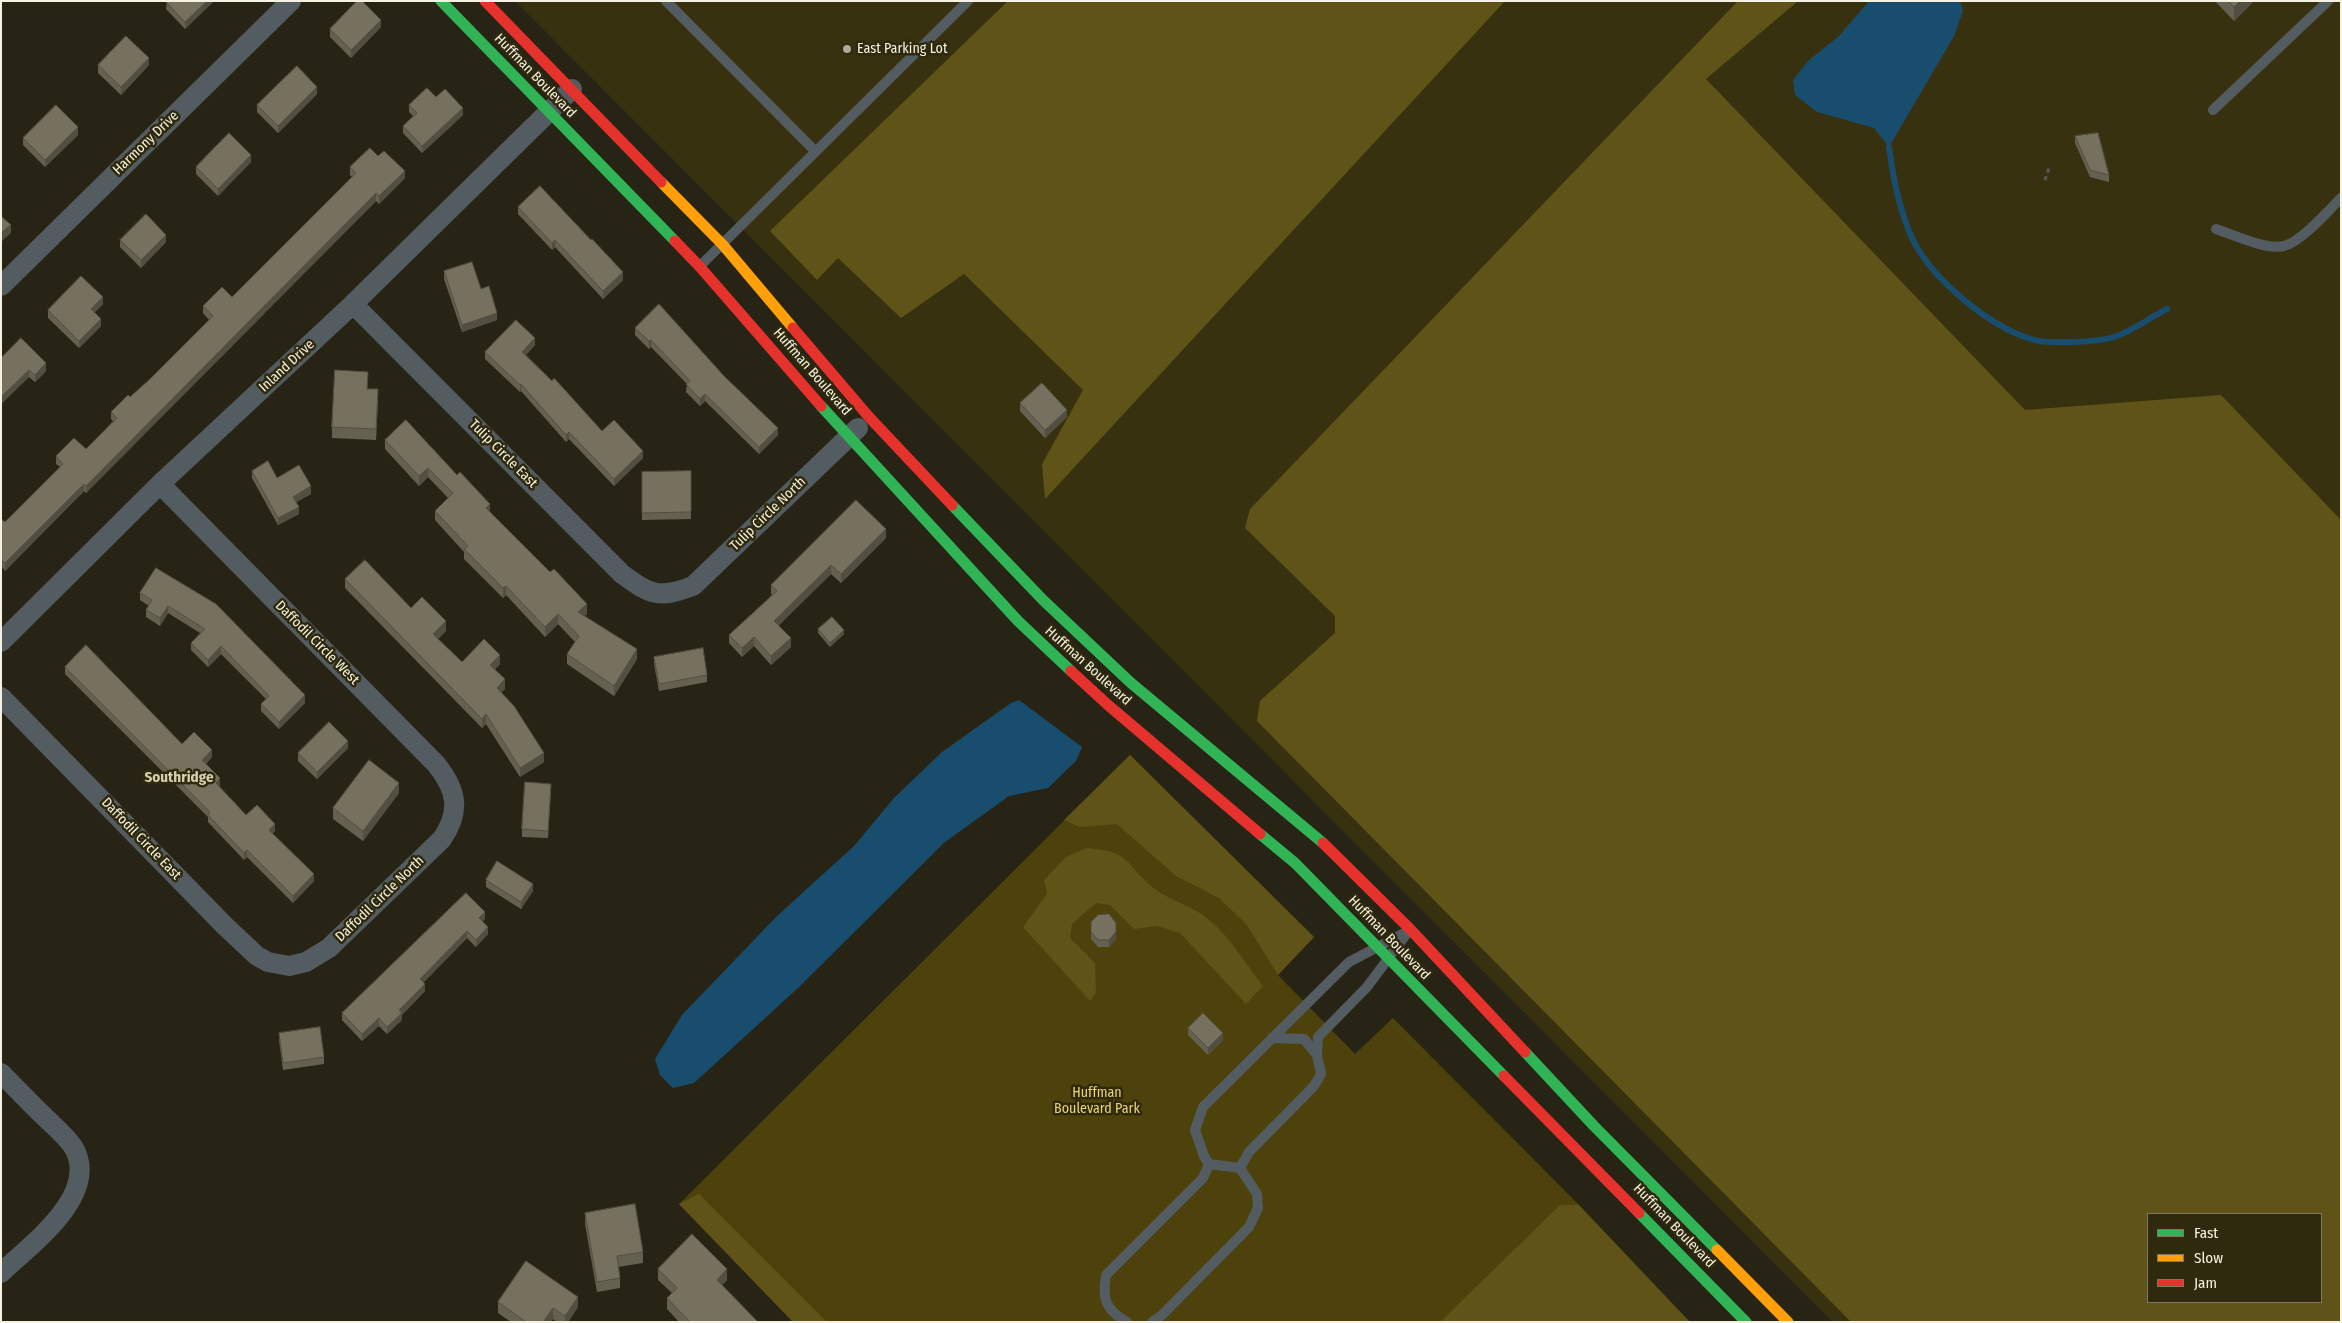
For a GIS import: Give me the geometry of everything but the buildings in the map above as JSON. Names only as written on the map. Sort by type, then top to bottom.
[{"type":"street","name":"Harmony Drive","points":[[1,286],[292,1]]},
{"type":"street","name":"Huffman Boulevard","points":[[441,1],[700,267],[848,437],[1018,621],[1108,705],[1295,863],[1388,960],[1574,1145],[1746,1322]]},
{"type":"street","name":"Huffman Boulevard","points":[[485,1],[723,245],[869,417],[1043,600],[1131,683],[1313,834],[1410,929],[1594,1126],[1788,1322]]},
{"type":"street","name":"Inland Drive","points":[[1,642],[160,484],[353,304],[572,89]]},
{"type":"street","name":"Tulip Circle East","points":[[353,304],[622,574],[645,591],[659,594]]},
{"type":"street","name":"Tulip Circle North","points":[[659,594],[676,592],[693,586],[869,417]]},
{"type":"street","name":"Daffodil Circle West","points":[[160,484],[436,764],[449,780],[454,813]]},
{"type":"street","name":"Daffodil Circle East","points":[[1,697],[257,956],[268,962],[290,966]]},
{"type":"street","name":"Daffodil Circle North","points":[[290,966],[306,962],[329,948],[442,839],[452,825],[454,813]]},
{"type":"street","points":[[1,1073],[62,1134],[75,1150],[78,1165],[78,1177],[73,1196],[58,1218],[1,1273]]},
{"type":"lane","points":[[666,1],[815,151]]},
{"type":"lane","points":[[700,267],[968,1]]},
{"type":"lane","points":[[2213,110],[2328,1]]},
{"type":"lane","points":[[2216,229],[2260,244],[2284,246],[2311,230],[2341,198]]},
{"type":"lane","points":[[1240,1168],[1210,1164],[1204,1156],[1195,1130],[1203,1107],[1349,962],[1410,929]]},
{"type":"lane","points":[[1240,1168],[1249,1152],[1314,1086],[1320,1074],[1317,1055],[1318,1037],[1366,987],[1410,929]]},
{"type":"lane","points":[[1272,1038],[1304,1040],[1317,1055]]},
{"type":"lane","points":[[1127,1322],[1114,1315],[1103,1294],[1106,1275],[1203,1178],[1210,1164]]},
{"type":"lane","points":[[1152,1322],[1162,1315],[1249,1226],[1258,1208],[1256,1194],[1240,1168]]},
{"type":"path","points":[[2100,165],[2104,150]]},
{"type":"path","points":[[2045,180],[2050,165]]},
{"type":"shaded area","points":[[515,1],[2341,1],[2341,1322],[1833,1322]]},
{"type":"shaded area","points":[[1008,1],[1505,1],[1045,499],[1042,464],[1083,390],[964,274],[901,318],[838,258],[817,280],[770,231]]},
{"type":"shaded area","points":[[1738,1],[1798,1],[1706,79],[2025,410],[2221,395],[2341,520],[2341,1322],[1851,1322],[1257,721],[1260,701],[1335,633],[1335,616],[1245,528],[1250,509]]},
{"type":"shaded area","points":[[1130,755],[1314,937],[1278,975],[1247,925],[1219,898],[1176,876],[1117,824],[1079,827],[1064,820]]},
{"type":"shaded area","points":[[1086,848],[1112,852],[1120,856],[1155,889],[1202,914],[1231,942],[1263,986],[1246,1004],[1180,933],[1157,926],[1134,929],[1110,905],[1096,903],[1072,924],[1070,938],[1095,963],[1096,993],[1090,1001],[1023,927],[1047,894],[1044,880],[1066,857]]},
{"type":"shaded area","points":[[699,1194],[827,1322],[793,1322],[679,1204]]},
{"type":"shaded area","points":[[1560,1205],[1579,1205],[1690,1322],[1440,1322]]},
{"type":"green space","name":"Huffman Boulevard Park","points":[[1130,755],[1314,937],[1278,975],[1355,1054],[1393,1018],[1579,1205],[1456,1322],[793,1322],[679,1204]]},
{"type":"water","points":[[1869,1],[1960,1],[1963,11],[1954,36],[1889,147],[1874,128],[1817,112],[1795,95],[1793,80],[1809,60],[1839,36]]},
{"type":"water","points":[[1019,700],[1082,747],[1076,761],[1048,788],[1009,796],[945,842],[798,988],[694,1083],[673,1088],[660,1075],[655,1059],[682,1015],[776,917],[854,846],[894,798],[942,752],[1011,703]]},
{"type":"waterway","points":[[1889,147],[1900,205],[1907,227],[1921,253],[1933,269],[1962,299],[1979,312],[2014,333],[2031,339],[2049,342],[2087,341],[2109,338],[2136,327],[2167,309]]},
{"type":"traffic: fast","points":[[441,1],[675,241]]},
{"type":"traffic: fast","points":[[821,406],[1018,621],[1071,671]]},
{"type":"traffic: fast","points":[[952,505],[1043,600],[1131,683],[1323,843]]},
{"type":"traffic: fast","points":[[1260,834],[1295,863],[1504,1076]]},
{"type":"traffic: fast","points":[[1525,1052],[1594,1126],[1717,1250]]},
{"type":"traffic: fast","points":[[1639,1213],[1746,1322]]},
{"type":"traffic: slow","points":[[661,182],[723,245],[793,328]]},
{"type":"traffic: slow","points":[[1717,1250],[1788,1322]]},
{"type":"traffic: jam","points":[[485,1],[661,182]]},
{"type":"traffic: jam","points":[[675,241],[821,406]]},
{"type":"traffic: jam","points":[[793,328],[869,417],[952,505]]},
{"type":"traffic: jam","points":[[1071,671],[1108,705],[1260,834]]},
{"type":"traffic: jam","points":[[1323,843],[1410,929],[1525,1052]]},
{"type":"traffic: jam","points":[[1504,1076],[1639,1213]]},
{"type":"place","name":"East Parking Lot","points":[[847,49]]},
{"type":"district","name":"Southridge","points":[[179,778]]}]
